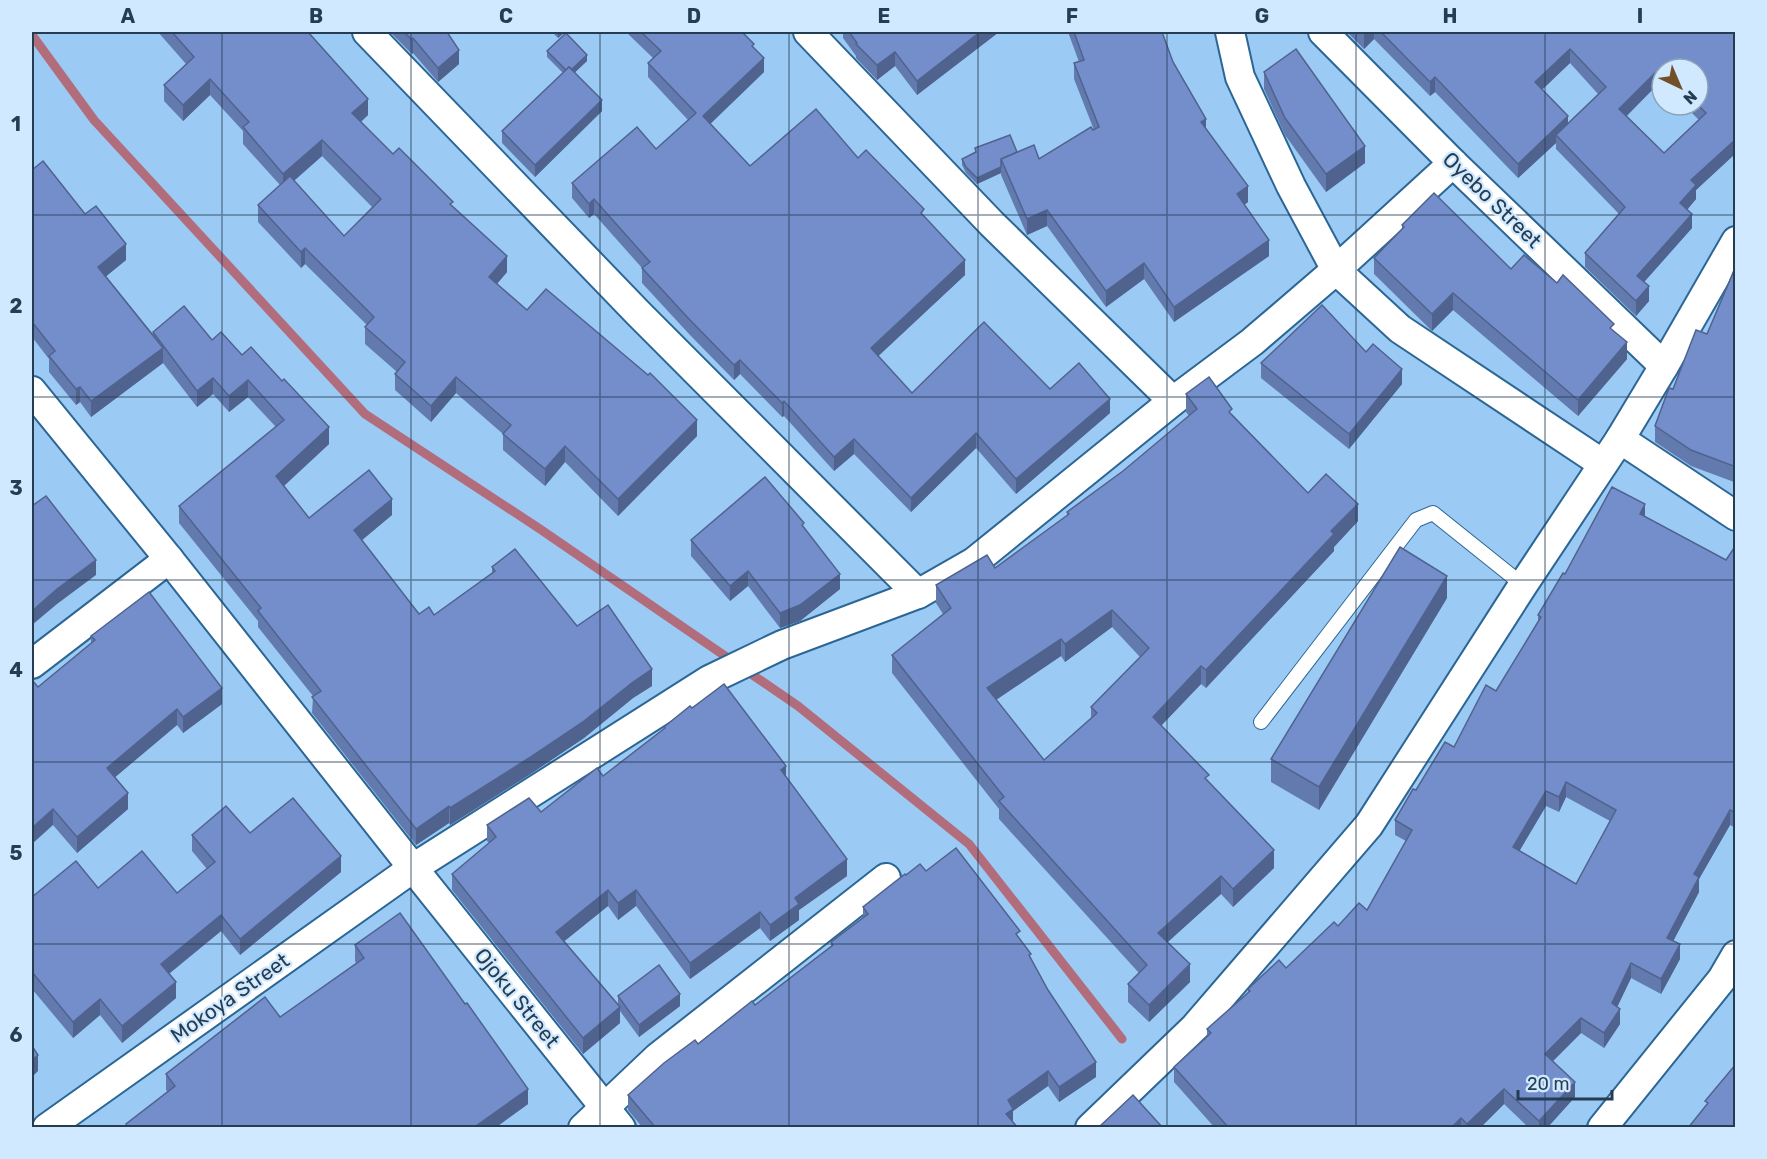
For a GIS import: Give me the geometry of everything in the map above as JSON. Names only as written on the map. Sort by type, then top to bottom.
[{"type":"street","points":[[367,32],[638,313],[918,594]]},
{"type":"street","points":[[808,32],[992,224],[1173,401]]},
{"type":"street","points":[[1230,32],[1240,77],[1291,186],[1336,270],[1400,328],[1603,464]]},
{"type":"street","name":"Oyebo Street","points":[[1323,32],[1453,163],[1664,366]]},
{"type":"street","name":"Mokoya Street","points":[[47,1128],[413,868],[709,680],[782,645],[918,594],[974,562],[1173,401],[1252,342],[1336,270],[1453,163]]},
{"type":"street","points":[[1090,1128],[1195,1028],[1370,825],[1523,585],[1620,439],[1736,241]]},
{"type":"street","name":"Ojoku Street","points":[[32,391],[169,559],[613,1118]]},
{"type":"street","points":[[1620,439],[1736,516]]},
{"type":"street","points":[[32,664],[169,559]]},
{"type":"street","points":[[583,1128],[613,1118],[658,1057],[886,878]]},
{"type":"street","points":[[1602,1128],[1722,979],[1736,955]]},
{"type":"lane","points":[[1261,722],[1416,520],[1433,513],[1523,585]]},
{"type":"building","points":[[172,32],[308,32],[368,99],[352,113],[393,154],[399,148],[453,202],[450,204],[507,256],[489,277],[527,310],[546,289],[648,375],[650,373],[697,420],[618,499],[565,446],[545,469],[503,434],[511,425],[456,377],[431,406],[395,374],[405,362],[365,327],[374,317],[305,248],[301,252],[258,205],[290,176],[344,236],[381,199],[322,140],[283,174],[243,127],[249,122],[210,79],[183,105],[164,85],[194,57]]},
{"type":"building","points":[[404,32],[447,32],[459,50],[438,68],[413,38],[412,40]]},
{"type":"building","points":[[641,32],[742,32],[764,58],[703,116],[750,166],[816,109],[858,158],[866,150],[924,209],[921,213],[965,260],[871,348],[912,393],[984,322],[1050,389],[1079,363],[1110,399],[1016,479],[976,433],[911,498],[854,439],[834,457],[784,401],[782,403],[740,360],[734,365],[689,319],[642,268],[650,262],[594,199],[589,204],[572,183],[637,127],[656,149],[696,113],[648,63],[661,51]]},
{"type":"building","points":[[849,32],[980,32],[917,81],[895,52],[877,65],[856,44]]},
{"type":"building","points":[[1074,32],[1162,32],[1173,62],[1206,119],[1201,122],[1248,186],[1237,194],[1269,240],[1174,307],[1144,263],[1106,291],[1047,210],[1027,219],[1001,159],[1034,145],[1039,159],[1091,127],[1093,130],[1099,127],[1074,63],[1084,60]]},
{"type":"building","points":[[1381,32],[1733,32],[1736,34],[1736,139],[1691,180],[1696,185],[1680,203],[1692,214],[1637,276],[1649,286],[1636,301],[1585,253],[1625,207],[1556,135],[1606,87],[1570,49],[1535,82],[1568,116],[1518,164],[1435,77],[1430,82]]},
{"type":"building","points":[[566,33],[587,55],[572,69],[569,67],[566,70],[547,51]]},
{"type":"building","points":[[1296,49],[1365,146],[1326,174],[1285,118],[1264,72]]},
{"type":"building","points":[[569,67],[602,100],[535,165],[502,131]]},
{"type":"building","points":[[1010,135],[1017,152],[1001,159],[1001,167],[977,178],[966,167],[962,159],[976,152],[975,148]]},
{"type":"building","points":[[43,161],[85,214],[96,206],[126,244],[98,267],[163,348],[91,401],[80,387],[76,389],[49,356],[55,351],[32,322],[32,170]]},
{"type":"building","points":[[1434,193],[1511,269],[1524,255],[1557,283],[1563,275],[1614,324],[1610,328],[1627,342],[1578,400],[1453,293],[1432,314],[1374,258],[1404,227],[1402,225]]},
{"type":"building","points":[[1736,266],[1736,467],[1691,450],[1655,426],[1669,388],[1673,389],[1696,330],[1707,334]]},
{"type":"building","points":[[1322,305],[1366,352],[1373,344],[1402,369],[1349,434],[1261,363]]},
{"type":"building","points":[[184,306],[212,340],[221,332],[242,355],[251,347],[329,427],[276,476],[309,518],[369,470],[392,499],[354,530],[419,614],[429,607],[434,615],[495,571],[492,567],[515,549],[577,626],[608,605],[652,669],[584,721],[416,829],[312,697],[321,691],[258,611],[261,608],[179,506],[284,420],[248,380],[229,396],[213,378],[197,391],[153,332]]},
{"type":"building","points":[[1209,377],[1232,409],[1229,412],[1308,493],[1326,474],[1358,504],[1331,531],[1334,534],[1206,670],[1201,666],[1153,717],[1209,775],[1205,778],[1274,850],[1233,889],[1221,876],[1158,933],[1190,964],[1149,1005],[1128,984],[1147,965],[999,801],[1004,797],[892,655],[951,608],[936,585],[987,555],[995,568],[1069,514],[1067,512],[1123,471],[1197,409],[1186,394]],"holes":[[[1112,610],[1149,648],[1091,707],[1097,713],[1044,760],[987,688],[1061,639],[1065,644]]]},
{"type":"building","points":[[765,477],[804,523],[802,525],[840,574],[800,605],[780,613],[748,571],[730,586],[691,540]]},
{"type":"building","points":[[1612,487],[1645,504],[1640,514],[1726,560],[1734,548],[1736,549],[1736,813],[1730,810],[1694,874],[1699,877],[1667,938],[1680,944],[1661,979],[1631,963],[1612,1003],[1620,1009],[1604,1033],[1581,1018],[1545,1054],[1575,1082],[1539,1121],[1504,1089],[1467,1124],[1461,1118],[1451,1128],[1229,1128],[1174,1067],[1211,1033],[1207,1029],[1250,991],[1248,989],[1279,960],[1286,968],[1334,922],[1338,926],[1359,903],[1367,910],[1412,830],[1395,820],[1413,789],[1416,790],[1445,742],[1454,747],[1486,685],[1496,691],[1541,617],[1538,615],[1563,573],[1565,574]],"holes":[[[1566,782],[1616,810],[1576,884],[1513,847],[1546,791],[1559,797]]]},
{"type":"building","points":[[46,496],[96,560],[32,611],[32,506]]},
{"type":"building","points":[[1400,547],[1447,576],[1319,787],[1271,759]]},
{"type":"building","points":[[149,592],[222,688],[183,717],[177,709],[107,768],[128,793],[77,837],[53,809],[32,828],[32,680],[38,687],[95,640],[91,636]]},
{"type":"building","points":[[724,684],[786,766],[781,770],[847,859],[795,898],[799,904],[770,925],[760,912],[690,963],[636,890],[618,903],[608,890],[556,932],[620,1007],[583,1038],[452,874],[496,837],[487,825],[529,798],[541,812],[597,768],[603,776],[690,706],[692,708]]},
{"type":"building","points":[[293,798],[341,856],[240,939],[221,915],[161,964],[176,982],[122,1026],[100,999],[73,1022],[32,972],[32,897],[76,861],[98,888],[142,851],[177,893],[215,862],[192,835],[226,806],[250,833]]},
{"type":"building","points":[[956,848],[1020,931],[1016,934],[1031,954],[1029,955],[1048,990],[1096,1062],[1059,1087],[1048,1071],[1008,1100],[1013,1109],[1006,1114],[1018,1128],[656,1128],[628,1095],[664,1063],[695,1040],[698,1044],[752,1001],[755,1005],[833,945],[831,942],[868,914],[863,907],[905,874],[920,864],[926,871]]},
{"type":"building","points":[[400,913],[528,1089],[476,1126],[477,1128],[128,1128],[126,1124],[175,1086],[166,1074],[265,997],[280,1017],[364,958],[355,945]]},
{"type":"building","points":[[659,965],[680,994],[639,1025],[618,996]]},
{"type":"building","points":[[32,1046],[38,1055],[32,1060]]},
{"type":"building","points":[[1736,1064],[1736,1128],[1688,1128],[1708,1103],[1705,1101]]},
{"type":"building","points":[[1133,1095],[1163,1128],[1098,1128]]},
{"type":"waterway","points":[[32,35],[94,120],[365,414],[540,529],[798,706],[969,844],[1122,1039]]}]
